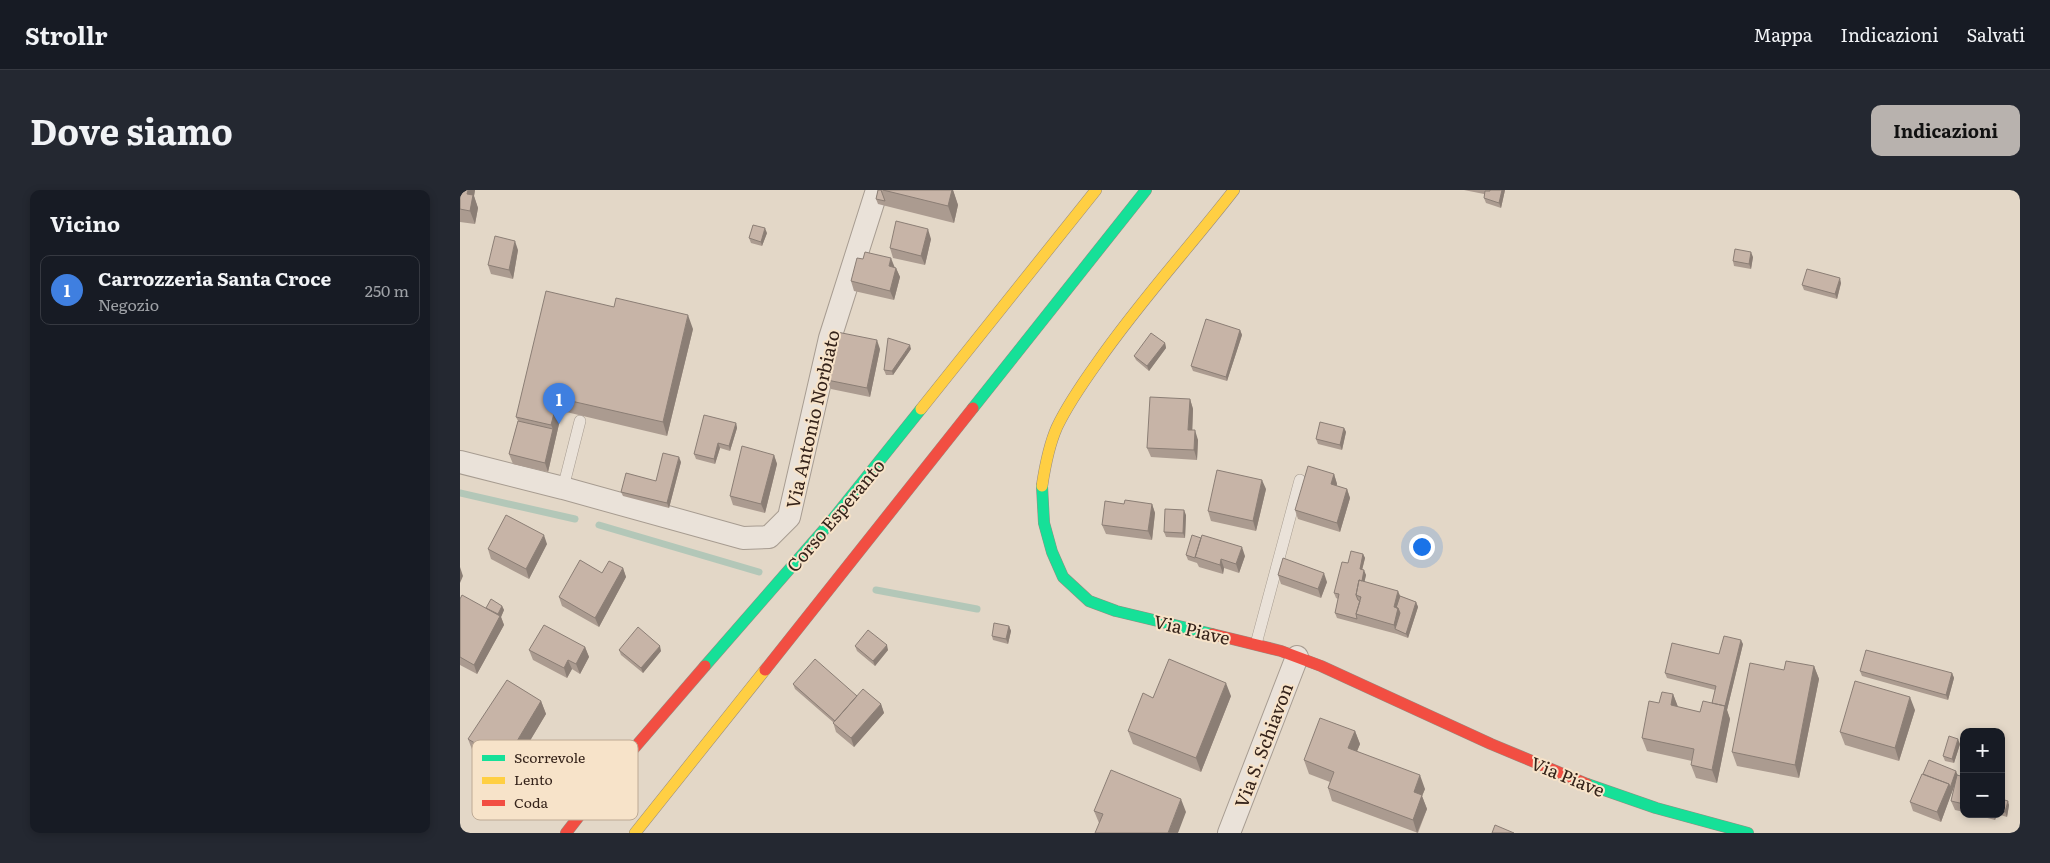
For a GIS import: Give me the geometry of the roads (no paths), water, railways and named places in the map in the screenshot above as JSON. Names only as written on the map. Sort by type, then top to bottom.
[{"type":"main road","name":"Corso Esperanto","points":[[638,744],[828,525],[1096,190]]},
{"type":"main road","points":[[636,833],[1146,190]]},
{"type":"main road","name":"Via Piave","points":[[1234,190],[1198,237],[1127,319],[1070,403],[1056,429],[1046,462],[1041,492],[1044,523],[1052,552],[1063,577],[1089,601],[1116,611],[1256,644],[1297,657],[1322,666],[1491,744],[1586,784],[1656,808],[1748,833]]},
{"type":"main road","points":[[559,833],[571,820]]},
{"type":"main road","name":"Corso Esperanto","points":[[566,833],[576,820]]},
{"type":"street","name":"Via Antonio Norbiato","points":[[460,462],[563,488],[743,538],[769,536],[789,518],[830,338],[877,190]]},
{"type":"street","name":"Via S. Schiavon","points":[[1229,833],[1297,657]]},
{"type":"lane","points":[[563,488],[580,421]]},
{"type":"lane","points":[[1256,644],[1300,480]]},
{"type":"waterway","points":[[460,493],[575,519]]},
{"type":"waterway","points":[[599,525],[759,572]]},
{"type":"waterway","points":[[876,590],[977,609]]},
{"type":"place","name":"Carrozzeria Santa Croce","points":[[559,424]]}]
